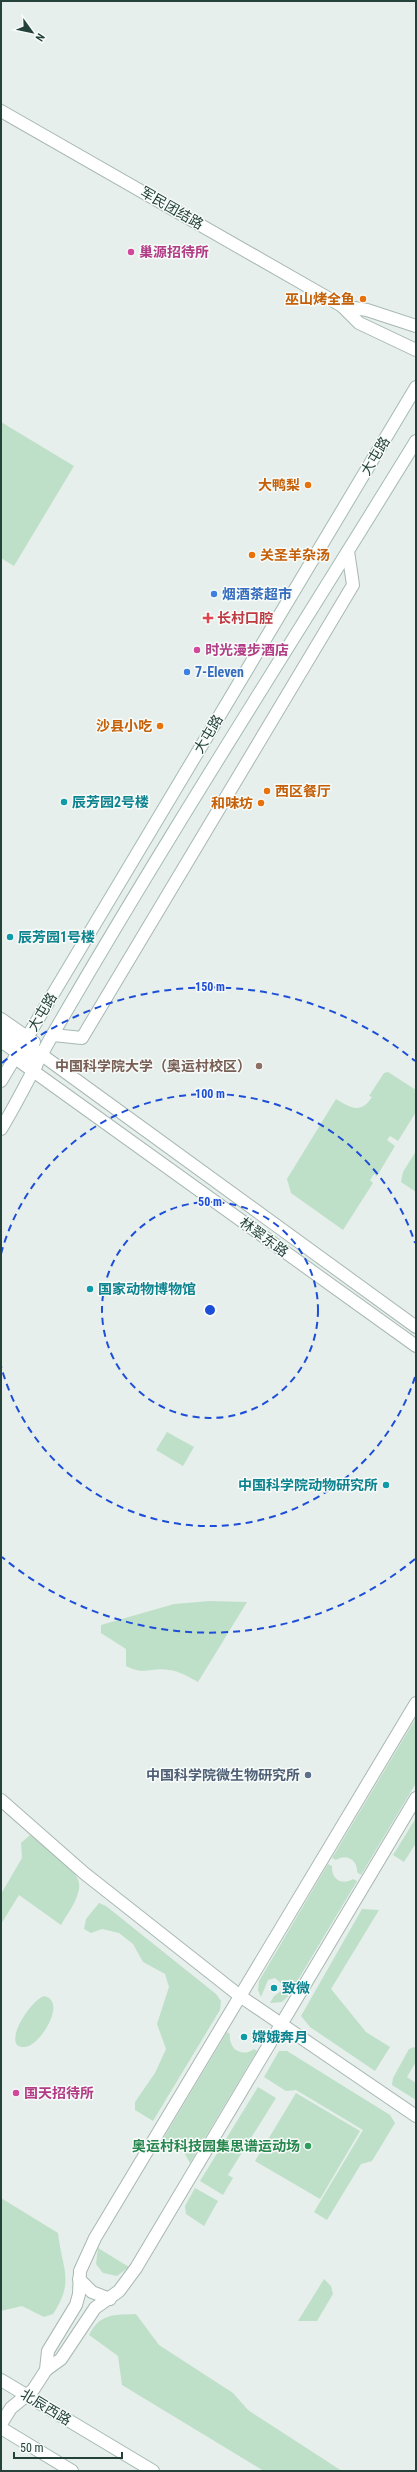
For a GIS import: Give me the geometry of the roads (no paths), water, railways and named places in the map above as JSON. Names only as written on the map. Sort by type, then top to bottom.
[{"type":"street","name":"军民团结路","points":[[1,111],[342,306],[359,323],[416,350]]},
{"type":"street","name":"军民团结路","points":[[342,306],[366,310],[416,326]]},
{"type":"street","name":"大屯路","points":[[1,1081],[416,387]]},
{"type":"street","name":"大屯路","points":[[1,1129],[52,1035],[416,441]]},
{"type":"street","points":[[52,1035],[82,1038],[353,585],[348,551]]},
{"type":"street","points":[[1,1019],[35,1068]]},
{"type":"street","points":[[1,1029],[21,1047]]},
{"type":"street","points":[[1,1041],[21,1047]]},
{"type":"street","name":"林翠东路","points":[[21,1047],[43,1052],[416,1327]]},
{"type":"street","name":"林翠东路","points":[[35,1068],[416,1346]]},
{"type":"street","points":[[46,2370],[48,2351],[76,2305],[79,2294],[80,2271],[95,2238],[416,1703]]},
{"type":"street","points":[[1,2424],[11,2408],[33,2390],[46,2370],[62,2359],[95,2308],[110,2299],[128,2281],[416,1798]]},
{"type":"street","points":[[1,1800],[84,1873],[240,1996],[280,2026],[416,2116]]},
{"type":"street","points":[[79,2279],[92,2292],[110,2299]]},
{"type":"street","name":"北辰西路","points":[[1,2380],[153,2471]]},
{"type":"street","points":[[1,2428],[72,2471]]},
{"type":"place","name":"巢源招待所","points":[[131,252]]},
{"type":"place","name":"巫山烤全鱼","points":[[363,299]]},
{"type":"place","name":"大鸭梨","points":[[308,485]]},
{"type":"place","name":"关圣羊杂汤","points":[[252,555]]},
{"type":"place","name":"烟酒茶超市","points":[[214,594]]},
{"type":"place","name":"长村口腔","points":[[208,618]]},
{"type":"place","name":"时光漫步酒店","points":[[197,650]]},
{"type":"place","name":"7-Eleven","points":[[187,672]]},
{"type":"place","name":"沙县小吃","points":[[160,726]]},
{"type":"place","name":"西区餐厅","points":[[267,791]]},
{"type":"place","name":"辰芳园2号楼","points":[[64,802]]},
{"type":"place","name":"和味坊","points":[[261,803]]},
{"type":"place","name":"辰芳园1号楼","points":[[10,937]]},
{"type":"place","name":"中国科学院大学（奥运村校区）","points":[[259,1066]]},
{"type":"place","name":"国家动物博物馆","points":[[90,1289]]},
{"type":"place","name":"中国科学院动物研究所","points":[[386,1485]]},
{"type":"place","name":"中国科学院微生物研究所","points":[[308,1775]]},
{"type":"place","name":"致微","points":[[274,1988]]},
{"type":"place","name":"嫦娥奔月","points":[[244,2037]]},
{"type":"place","name":"国天招待所","points":[[16,2093]]},
{"type":"place","name":"奥运村科技园集思谱运动场","points":[[308,2146]]}]
